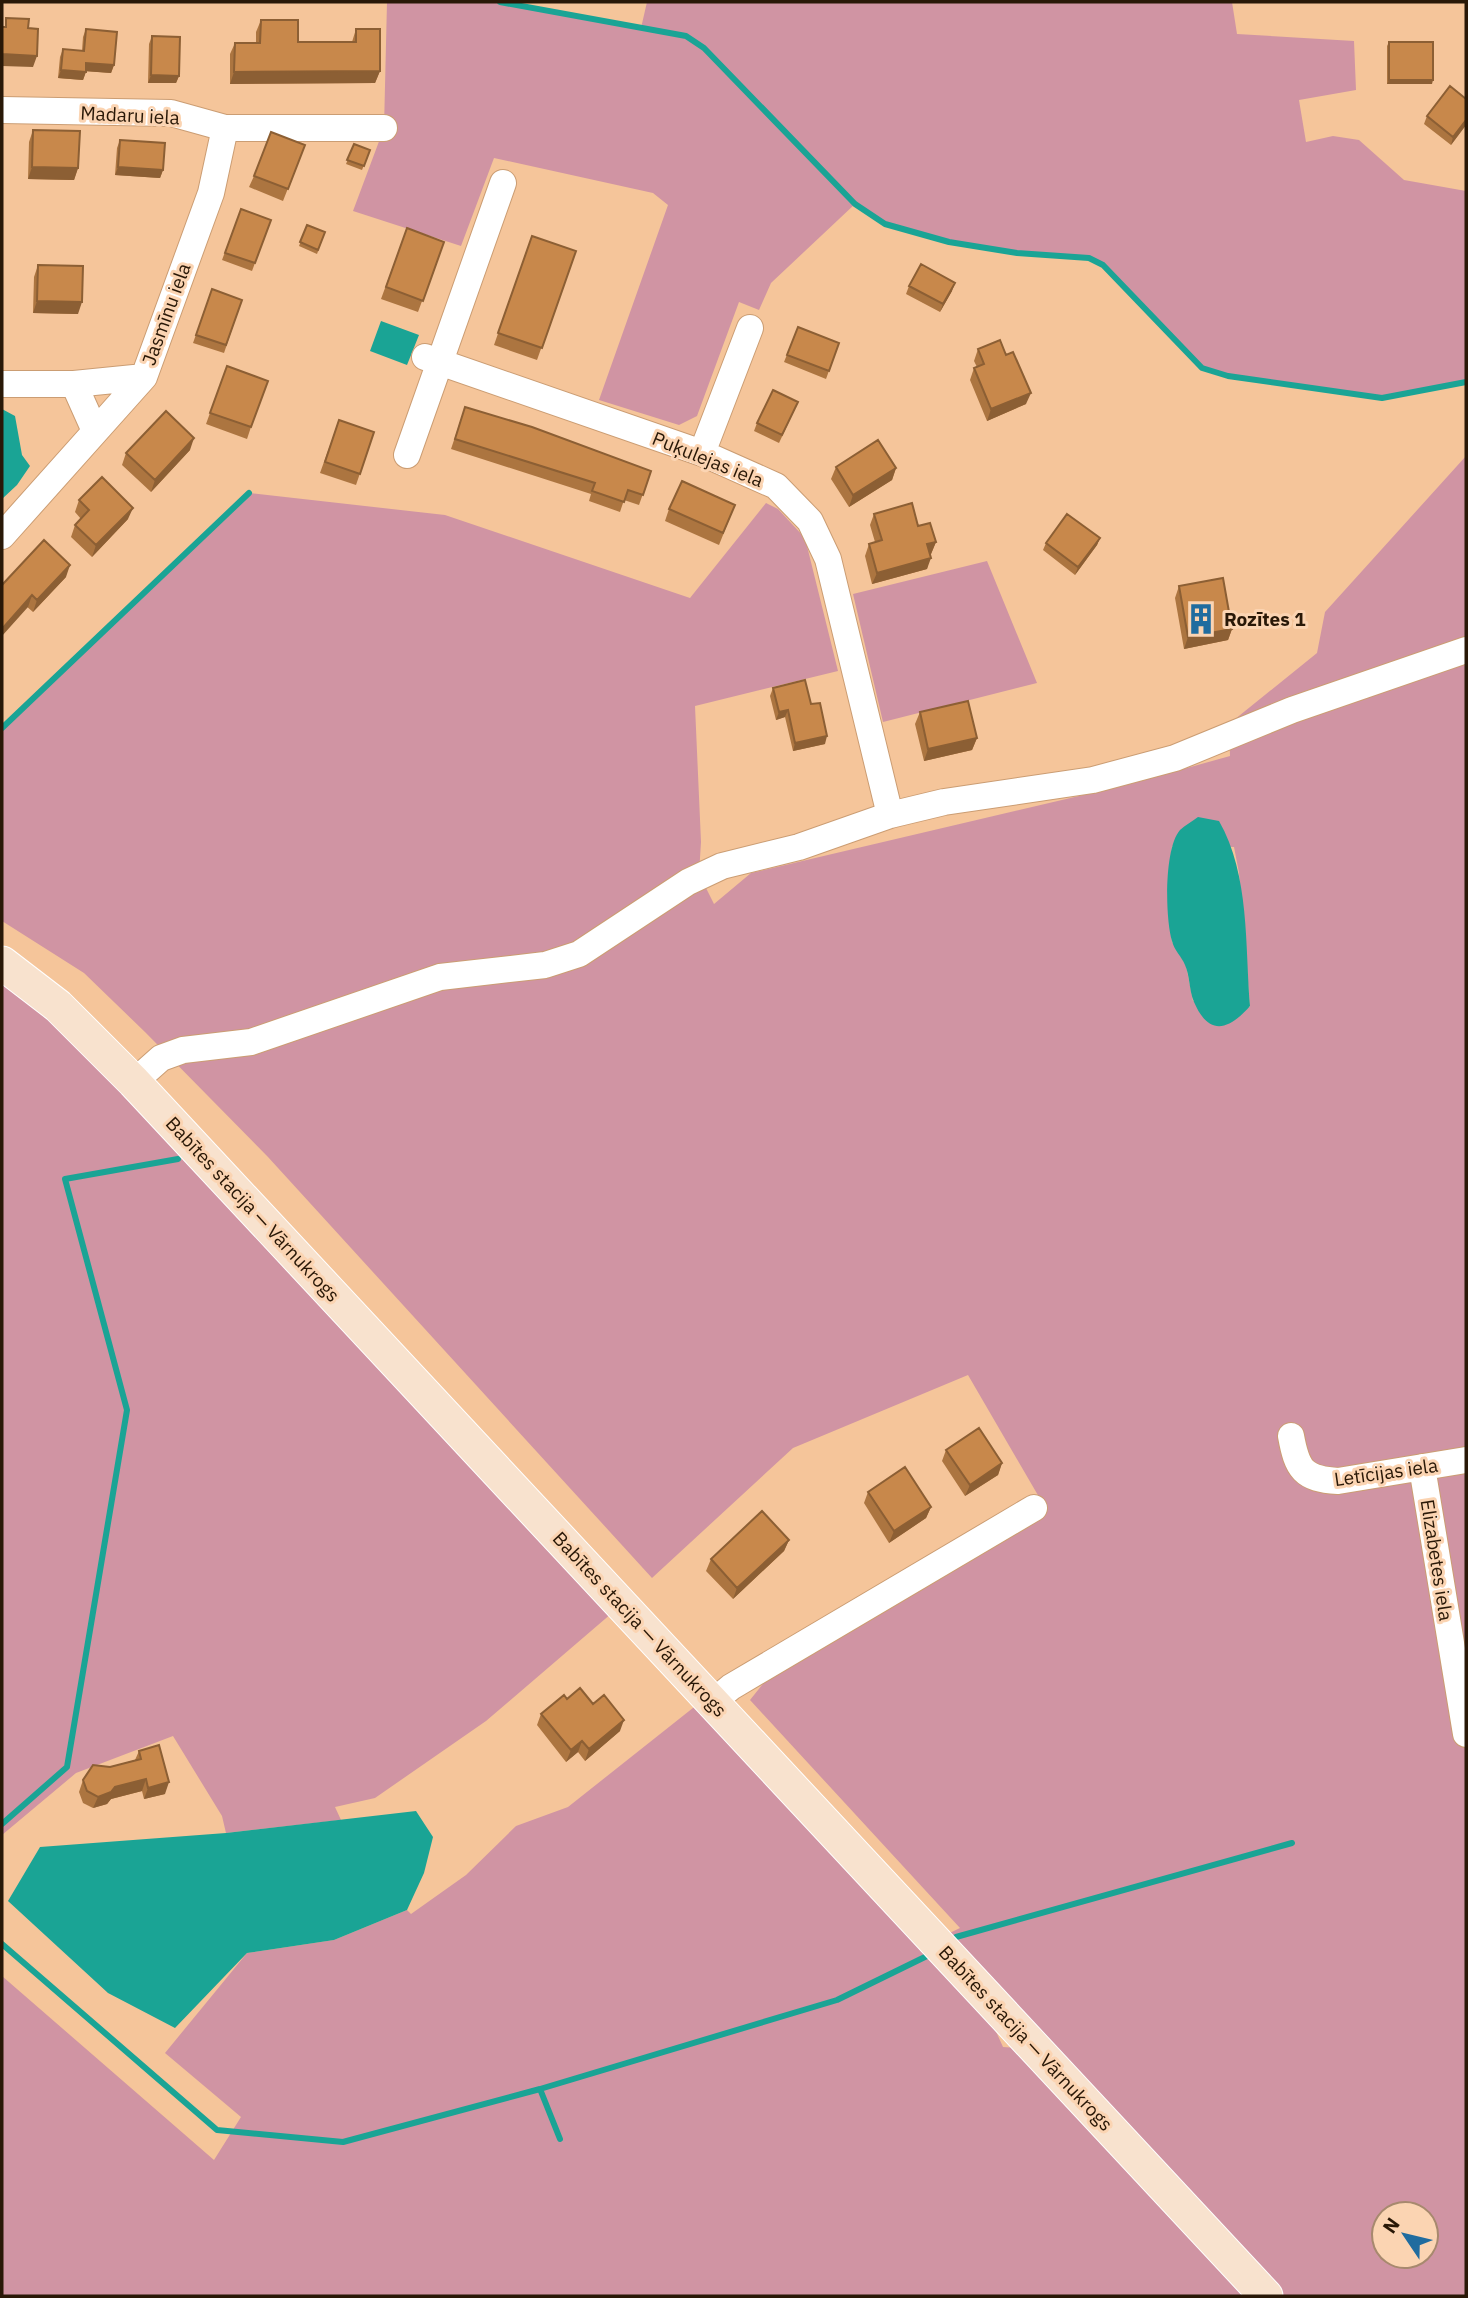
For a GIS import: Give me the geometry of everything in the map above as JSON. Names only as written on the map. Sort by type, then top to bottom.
[{"type":"main road","name":"Babītes stacija — Vārnukrogs","points":[[2,963],[58,1006],[134,1082],[1266,2296]]},
{"type":"street","name":"Madaru iela","points":[[2,110],[171,113],[225,128],[384,128]]},
{"type":"street","name":"Jasmīnu iela","points":[[2,536],[144,377],[211,193],[225,128]]},
{"type":"street","points":[[407,455],[433,359],[503,183]]},
{"type":"street","points":[[702,453],[750,328]]},
{"type":"street","name":"Puķulejas iela","points":[[433,359],[702,453],[776,486],[810,521],[828,559],[890,815]]},
{"type":"street","points":[[2,384],[74,384],[144,377]]},
{"type":"street","points":[[74,384],[95,431]]},
{"type":"street","points":[[134,1082],[161,1058],[183,1050],[250,1042],[440,977],[545,965],[579,954],[688,882],[722,866],[799,847],[890,815],[944,802],[1093,780],[1165,761],[1292,710],[1466,650]]},
{"type":"street","name":"Letīcijas iela","points":[[1291,1436],[1295,1458],[1304,1472],[1318,1480],[1338,1481],[1466,1460]]},
{"type":"street","name":"Elizabetes iela","points":[[1422,1467],[1466,1734]]},
{"type":"street","points":[[713,1702],[731,1687],[1034,1508]]},
{"type":"shaded area","points":[[387,2],[499,2],[641,28],[647,2],[1232,2],[1237,34],[1354,41],[1356,90],[1299,100],[1306,142],[1333,136],[1359,140],[1404,180],[1466,191],[1466,382],[1382,398],[1228,376],[1202,368],[1103,265],[1089,258],[1017,253],[949,242],[885,224],[855,204],[771,283],[759,310],[739,302],[697,416],[679,425],[599,400],[668,205],[653,193],[494,158],[461,246],[353,211],[384,128]]},
{"type":"shaded area","points":[[1466,456],[1466,2296],[1282,2296],[980,1996],[1003,2047],[1020,2048],[1248,2296],[2,2296],[2,1976],[214,2160],[241,2117],[165,2053],[247,1953],[334,1940],[407,1910],[411,1914],[466,1875],[516,1826],[568,1807],[703,1700],[927,1944],[960,1928],[750,1700],[766,1680],[1039,1497],[968,1375],[793,1448],[652,1578],[268,1157],[145,1032],[84,973],[2,921],[2,726],[249,493],[445,515],[690,598],[766,503],[778,509],[805,538],[838,671],[695,706],[701,842],[699,874],[714,904],[751,873],[1126,785],[1230,756],[1229,724],[1317,653],[1325,612]],"holes":[[[1172,846],[1234,847],[1239,873],[1250,1007],[1193,1001],[1186,965],[1172,942],[1168,893]]]},
{"type":"shaded area","points":[[987,561],[1037,683],[883,722],[853,594]]},
{"type":"shaded area","points":[[2,982],[50,1015],[612,1613],[486,1721],[375,1798],[335,1807],[341,1820],[226,1833],[222,1816],[173,1736],[76,1773],[2,1835]]},
{"type":"water","points":[[381,321],[419,335],[407,365],[370,351]]},
{"type":"water","points":[[2,409],[15,416],[22,455],[30,466],[17,485],[2,499]]},
{"type":"water","points":[[1198,817],[1219,821],[1236,864],[1244,911],[1250,1006],[1227,1025],[1220,1026],[1206,1021],[1194,1002],[1187,969],[1172,941],[1168,916],[1167,884],[1171,852],[1180,830]]},
{"type":"water","points":[[416,1811],[433,1837],[424,1873],[407,1910],[334,1940],[247,1953],[175,2028],[108,1993],[8,1901],[40,1847],[226,1833]]},
{"type":"building","points":[[6,18],[29,19],[28,28],[38,29],[37,56],[2,54],[2,27],[6,27]]},
{"type":"building","points":[[261,20],[298,20],[298,42],[356,42],[356,29],[380,29],[380,71],[234,72],[235,43],[260,43]]},
{"type":"building","points":[[86,29],[117,32],[114,65],[86,63],[86,72],[61,70],[63,49],[84,51]]},
{"type":"building","points":[[152,36],[180,37],[179,76],[151,75]]},
{"type":"building","points":[[1389,42],[1433,42],[1433,80],[1389,80]]},
{"type":"building","points":[[1450,86],[1466,99],[1466,120],[1453,137],[1427,116]]},
{"type":"building","points":[[33,130],[80,131],[78,168],[32,167]]},
{"type":"building","points":[[271,132],[305,145],[288,189],[254,176]]},
{"type":"building","points":[[120,140],[165,143],[163,170],[118,167]]},
{"type":"building","points":[[354,144],[370,150],[364,166],[347,160]]},
{"type":"building","points":[[241,209],[271,220],[255,263],[225,253]]},
{"type":"building","points":[[307,225],[325,232],[318,250],[300,242]]},
{"type":"building","points":[[407,228],[444,242],[423,301],[386,287]]},
{"type":"building","points":[[532,236],[576,251],[542,348],[498,333]]},
{"type":"building","points":[[921,264],[955,283],[943,304],[909,286]]},
{"type":"building","points":[[38,265],[83,266],[82,302],[37,301]]},
{"type":"building","points":[[212,289],[242,300],[226,345],[196,335]]},
{"type":"building","points":[[798,327],[839,343],[829,371],[787,355]]},
{"type":"building","points":[[1000,340],[1006,355],[1013,352],[1031,393],[991,409],[974,368],[984,364],[978,349]]},
{"type":"building","points":[[227,366],[268,381],[251,427],[210,413]]},
{"type":"building","points":[[773,390],[798,402],[782,435],[757,423]]},
{"type":"building","points":[[465,407],[532,427],[651,471],[643,495],[628,490],[624,502],[592,491],[595,483],[455,439]]},
{"type":"building","points":[[166,411],[194,438],[155,480],[126,453]]},
{"type":"building","points":[[339,420],[374,432],[360,474],[325,462]]},
{"type":"building","points":[[878,440],[896,468],[853,495],[836,467]]},
{"type":"building","points":[[102,477],[133,508],[96,545],[75,525],[89,510],[79,500]]},
{"type":"building","points":[[682,481],[735,505],[723,533],[669,509]]},
{"type":"building","points":[[912,503],[918,526],[930,523],[936,542],[927,544],[931,558],[877,573],[869,544],[882,540],[874,514]]},
{"type":"building","points":[[1067,514],[1100,538],[1078,567],[1046,543]]},
{"type":"building","points":[[44,540],[70,565],[37,600],[32,595],[2,629],[2,585]]},
{"type":"building","name":"Rozītes 1","points":[[1223,578],[1232,629],[1188,637],[1179,586]]},
{"type":"building","points":[[805,680],[811,704],[820,703],[827,736],[795,743],[788,710],[779,712],[773,688]]},
{"type":"building","points":[[968,701],[977,738],[928,749],[920,712]]},
{"type":"building","points":[[979,1428],[1002,1463],[970,1485],[946,1450]]},
{"type":"building","points":[[905,1467],[931,1507],[894,1531],[868,1492]]},
{"type":"building","points":[[762,1511],[789,1540],[737,1588],[711,1559]]},
{"type":"building","points":[[580,1688],[593,1704],[604,1695],[624,1720],[589,1749],[582,1741],[571,1750],[541,1714],[564,1695],[567,1699]]},
{"type":"building","points":[[159,1745],[169,1782],[148,1788],[146,1779],[115,1787],[111,1792],[98,1797],[87,1791],[83,1780],[93,1765],[110,1767],[141,1759],[139,1751]]},
{"type":"waterway","points":[[500,2],[686,36],[704,48],[855,204],[885,224],[949,242],[1017,253],[1089,258],[1103,265],[1202,368],[1228,376],[1382,398],[1466,382]]},
{"type":"waterway","points":[[2,728],[249,493]]},
{"type":"waterway","points":[[2,1824],[67,1767],[127,1410],[65,1179],[178,1159]]},
{"type":"waterway","points":[[956,1937],[1292,1843]]},
{"type":"waterway","points":[[2,1944],[217,2130],[343,2142],[540,2089],[837,2000],[929,1955]]},
{"type":"waterway","points":[[540,2089],[560,2139]]},
{"type":"place","name":"Rozītes 1","points":[[1201,619]]}]
